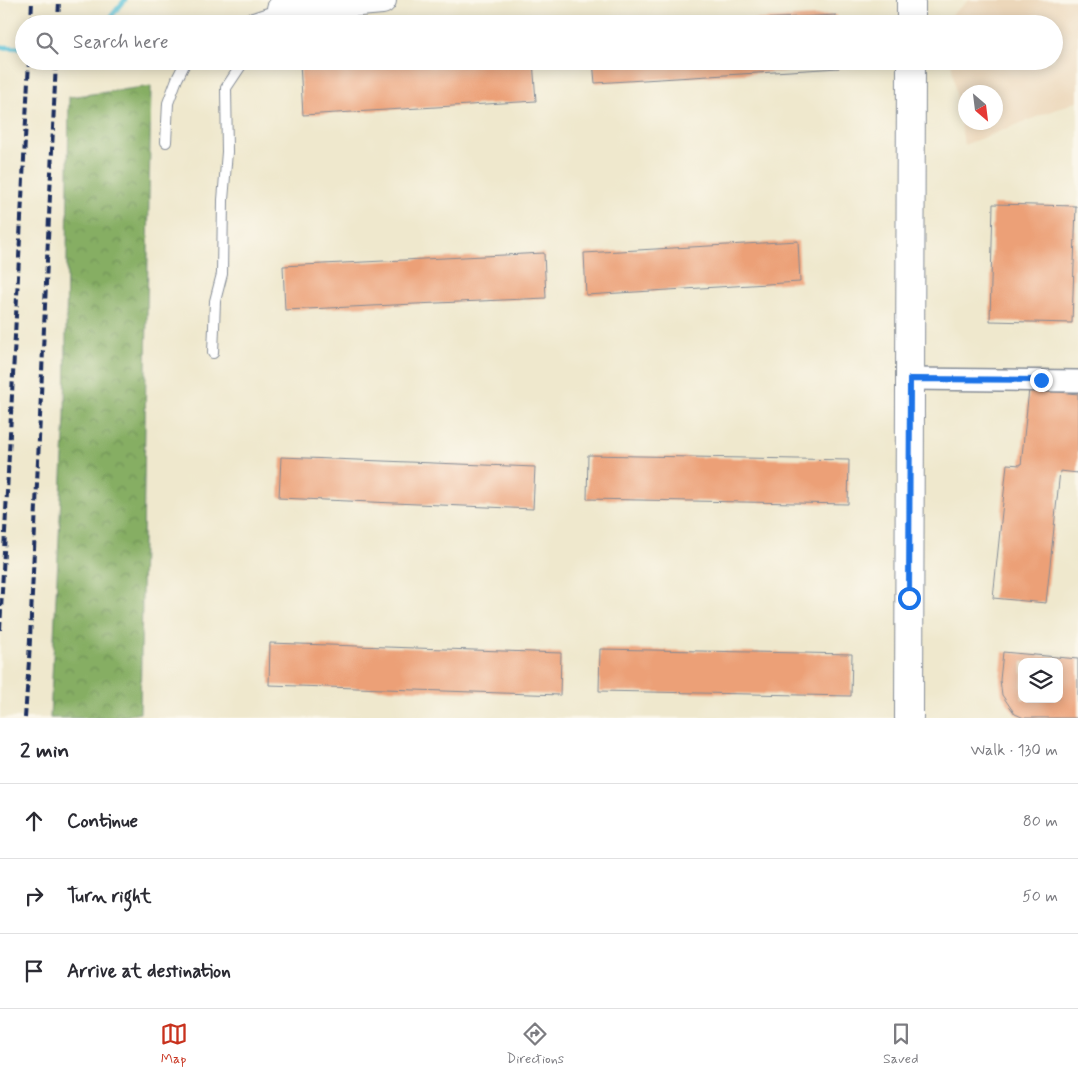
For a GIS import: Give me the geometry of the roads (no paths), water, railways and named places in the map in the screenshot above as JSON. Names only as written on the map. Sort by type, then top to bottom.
[{"type":"street","points":[[283,15],[382,0]]},
{"type":"street","points":[[911,0],[911,15]]},
{"type":"street","points":[[909,718],[910,70]]},
{"type":"street","points":[[910,379],[1078,381]]},
{"type":"lane","points":[[166,142],[168,102],[181,70]]},
{"type":"lane","points":[[213,353],[215,301],[222,274],[226,88],[238,70]]},
{"type":"waterway","points":[[112,15],[125,0]]},
{"type":"waterway","points":[[0,47],[15,48]]},
{"type":"railway","points":[[31,15],[32,0]]},
{"type":"railway","points":[[58,15],[59,0]]},
{"type":"railway","points":[[0,630],[29,70]]},
{"type":"railway","points":[[25,718],[56,70]]}]
